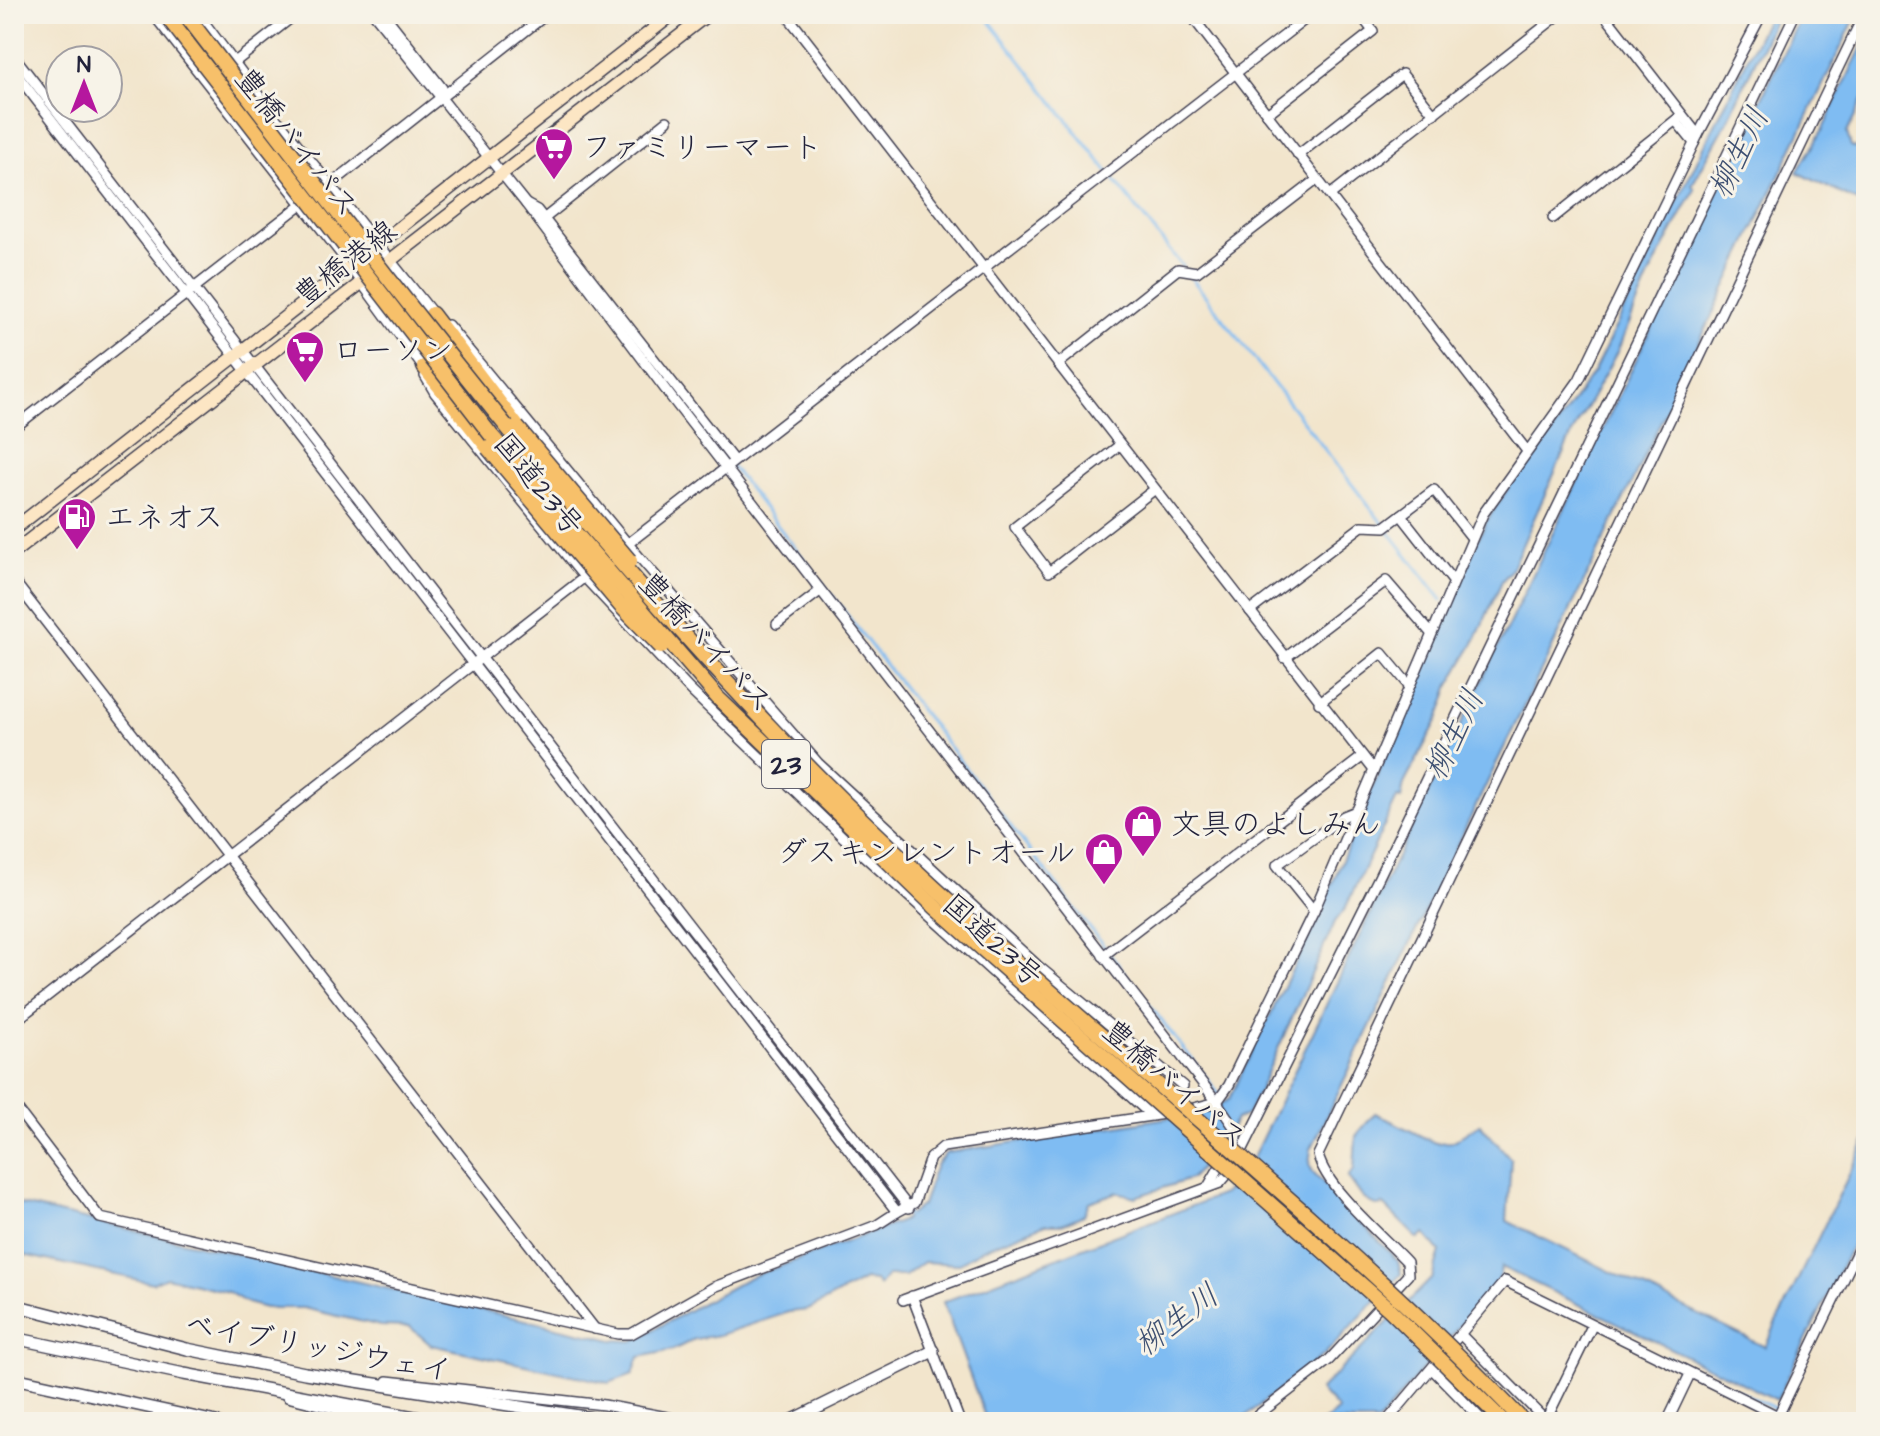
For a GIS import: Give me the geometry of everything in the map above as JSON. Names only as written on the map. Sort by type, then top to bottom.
[{"type":"highway","name":"豊橋バイパス","points":[[165,14],[491,435],[718,698],[924,897],[1389,1309],[1504,1422]]},
{"type":"highway","name":"豊橋バイパス","points":[[185,14],[529,457],[594,535],[812,769],[924,878],[1398,1297],[1524,1422]]},
{"type":"highway","name":"23","points":[[432,314],[517,426],[709,659]]},
{"type":"highway","name":"23","points":[[424,367],[620,605],[718,698]]},
{"type":"main road","name":"豊橋港線","points":[[14,529],[380,247],[489,157],[673,14]]},
{"type":"main road","name":"豊橋港線","points":[[14,552],[708,14]]},
{"type":"street","points":[[153,14],[352,268],[424,367]]},
{"type":"street","points":[[198,14],[280,124],[432,314],[464,342],[628,544],[801,744],[989,922],[1183,1086]]},
{"type":"street","points":[[235,62],[296,14]]},
{"type":"street","points":[[330,185],[547,14]]},
{"type":"street","points":[[786,14],[1373,769]]},
{"type":"street","points":[[1190,14],[1527,451]]},
{"type":"street","points":[[14,1022],[476,660],[1312,14]]},
{"type":"street","points":[[1267,114],[1373,31],[1360,14]]},
{"type":"street","points":[[1330,195],[1560,14]]},
{"type":"street","points":[[1604,14],[1696,139]]},
{"type":"street","points":[[14,1105],[100,1218],[595,1329],[631,1334],[714,1287],[877,1225],[904,1210],[918,1197],[930,1158],[943,1147],[1152,1116],[1220,1099],[1314,911],[1440,608],[1483,514],[1579,380],[1696,139],[1762,14]]},
{"type":"street","points":[[960,1422],[933,1351],[907,1298],[1220,1183],[1234,1167],[1271,1099],[1795,14]]},
{"type":"street","points":[[1249,1422],[1329,1360],[1408,1275],[1407,1262],[1347,1198],[1321,1166],[1318,1155],[1864,14]]},
{"type":"street","points":[[380,15],[436,94],[442,96],[675,394],[710,440],[725,468],[1195,1075],[1220,1099],[1237,1137],[1209,1185]]},
{"type":"street","points":[[14,56],[46,105],[150,237],[195,287],[240,354]]},
{"type":"street","points":[[14,71],[30,84]]},
{"type":"street","points":[[1298,155],[1402,74],[1434,114]]},
{"type":"street","points":[[1553,218],[1679,118]]},
{"type":"street","points":[[541,221],[667,121]]},
{"type":"street","points":[[254,143],[280,124]]},
{"type":"street","points":[[1058,364],[1178,269],[1197,272],[1318,179]]},
{"type":"street","points":[[14,428],[302,204]]},
{"type":"street","points":[[150,237],[186,294],[251,368],[904,1210]]},
{"type":"street","name":"国道23号","points":[[424,367],[435,393],[584,577],[690,690],[844,838],[1152,1116]]},
{"type":"street","points":[[710,440],[734,461]]},
{"type":"street","points":[[1120,445],[1015,527],[1049,572],[1155,489]]},
{"type":"street","points":[[1250,611],[1362,526],[1384,526],[1434,490],[1472,538]]},
{"type":"street","points":[[1401,515],[1452,580]]},
{"type":"street","points":[[14,581],[595,1329]]},
{"type":"street","points":[[1285,658],[1386,581],[1430,632]]},
{"type":"street","points":[[777,624],[820,591]]},
{"type":"street","points":[[1319,703],[1382,653],[1408,684]]},
{"type":"street","points":[[776,771],[801,744]]},
{"type":"street","points":[[1104,956],[1362,757]]},
{"type":"street","points":[[1314,911],[1277,865],[1354,812]]},
{"type":"street","points":[[967,948],[989,922]]},
{"type":"street","points":[[1152,1116],[1195,1075]]},
{"type":"street","points":[[1780,1412],[1866,1233]]},
{"type":"street","points":[[1386,1422],[1462,1336],[1505,1281],[1690,1374],[1780,1412],[1790,1422]]},
{"type":"street","name":"ベイブリッジウェイ","points":[[14,1305],[187,1349],[613,1421]]},
{"type":"street","points":[[1462,1336],[1546,1422],[1592,1326]]},
{"type":"street","name":"ベイブリッジウェイ","points":[[14,1338],[441,1422]]},
{"type":"street","points":[[789,1422],[933,1351]]},
{"type":"street","points":[[1433,1370],[1484,1422]]},
{"type":"street","points":[[1667,1422],[1690,1374]]},
{"type":"street","points":[[340,1377],[604,1405],[693,1422]]},
{"type":"street","points":[[14,1378],[216,1422]]},
{"type":"street","points":[[264,1389],[315,1406],[389,1422]]},
{"type":"water","points":[[1769,14],[1777,14],[1727,122],[1692,185],[1695,189],[1650,274],[1617,352],[1572,434],[1511,570],[1502,581],[1474,643],[1450,685],[1439,717],[1404,784],[1401,799],[1397,798],[1345,909],[1335,922],[1259,1091],[1247,1115],[1236,1119],[1219,1150],[1190,1179],[1135,1197],[1118,1192],[1089,1202],[1084,1215],[1062,1224],[1046,1224],[983,1249],[958,1264],[924,1262],[905,1276],[887,1276],[879,1286],[875,1281],[864,1280],[808,1310],[789,1312],[719,1335],[695,1339],[673,1350],[639,1357],[633,1374],[609,1383],[431,1345],[410,1327],[381,1326],[303,1308],[265,1308],[247,1303],[228,1292],[166,1277],[153,1283],[14,1253],[14,1203],[613,1340],[633,1341],[748,1278],[902,1221],[922,1205],[936,1165],[946,1153],[1210,1111],[1229,1099],[1320,913],[1486,522],[1527,459],[1536,456],[1594,371]]},
{"type":"water","name":"柳生川","points":[[1802,14],[1857,14],[1311,1149],[1309,1164],[1313,1172],[1398,1261],[1401,1274],[1325,1354],[1238,1422],[987,1422],[943,1302],[1223,1194],[1245,1174]]},
{"type":"water","points":[[1866,38],[1866,93],[1847,133],[1851,146],[1866,153],[1866,206],[1797,172],[1822,131]]},
{"type":"water","points":[[1375,1113],[1435,1143],[1452,1142],[1480,1124],[1511,1159],[1507,1221],[1765,1347],[1866,1140],[1866,1216],[1777,1400],[1501,1267],[1499,1280],[1378,1422],[1324,1422],[1338,1410],[1320,1390],[1432,1278],[1440,1252],[1425,1234],[1418,1239],[1384,1205],[1376,1206],[1363,1198],[1348,1177],[1354,1169],[1356,1136]]},
{"type":"waterway","points":[[984,14],[1182,266]]},
{"type":"waterway","points":[[1189,275],[1442,600]]},
{"type":"waterway","points":[[646,356],[1220,1096]]},
{"type":"waterway","points":[[259,380],[475,658]]},
{"type":"waterway","points":[[480,664],[909,1218]]},
{"type":"waterway","points":[[1666,1356],[1803,1422]]},
{"type":"place","name":"ファミリーマート","points":[[554,181]]},
{"type":"place","name":"ローソン","points":[[305,384]]},
{"type":"place","name":"エネオス","points":[[77,551]]},
{"type":"place","name":"文具のよしみん","points":[[1143,858]]},
{"type":"place","name":"ダスキンレントオール","points":[[1104,886]]}]
